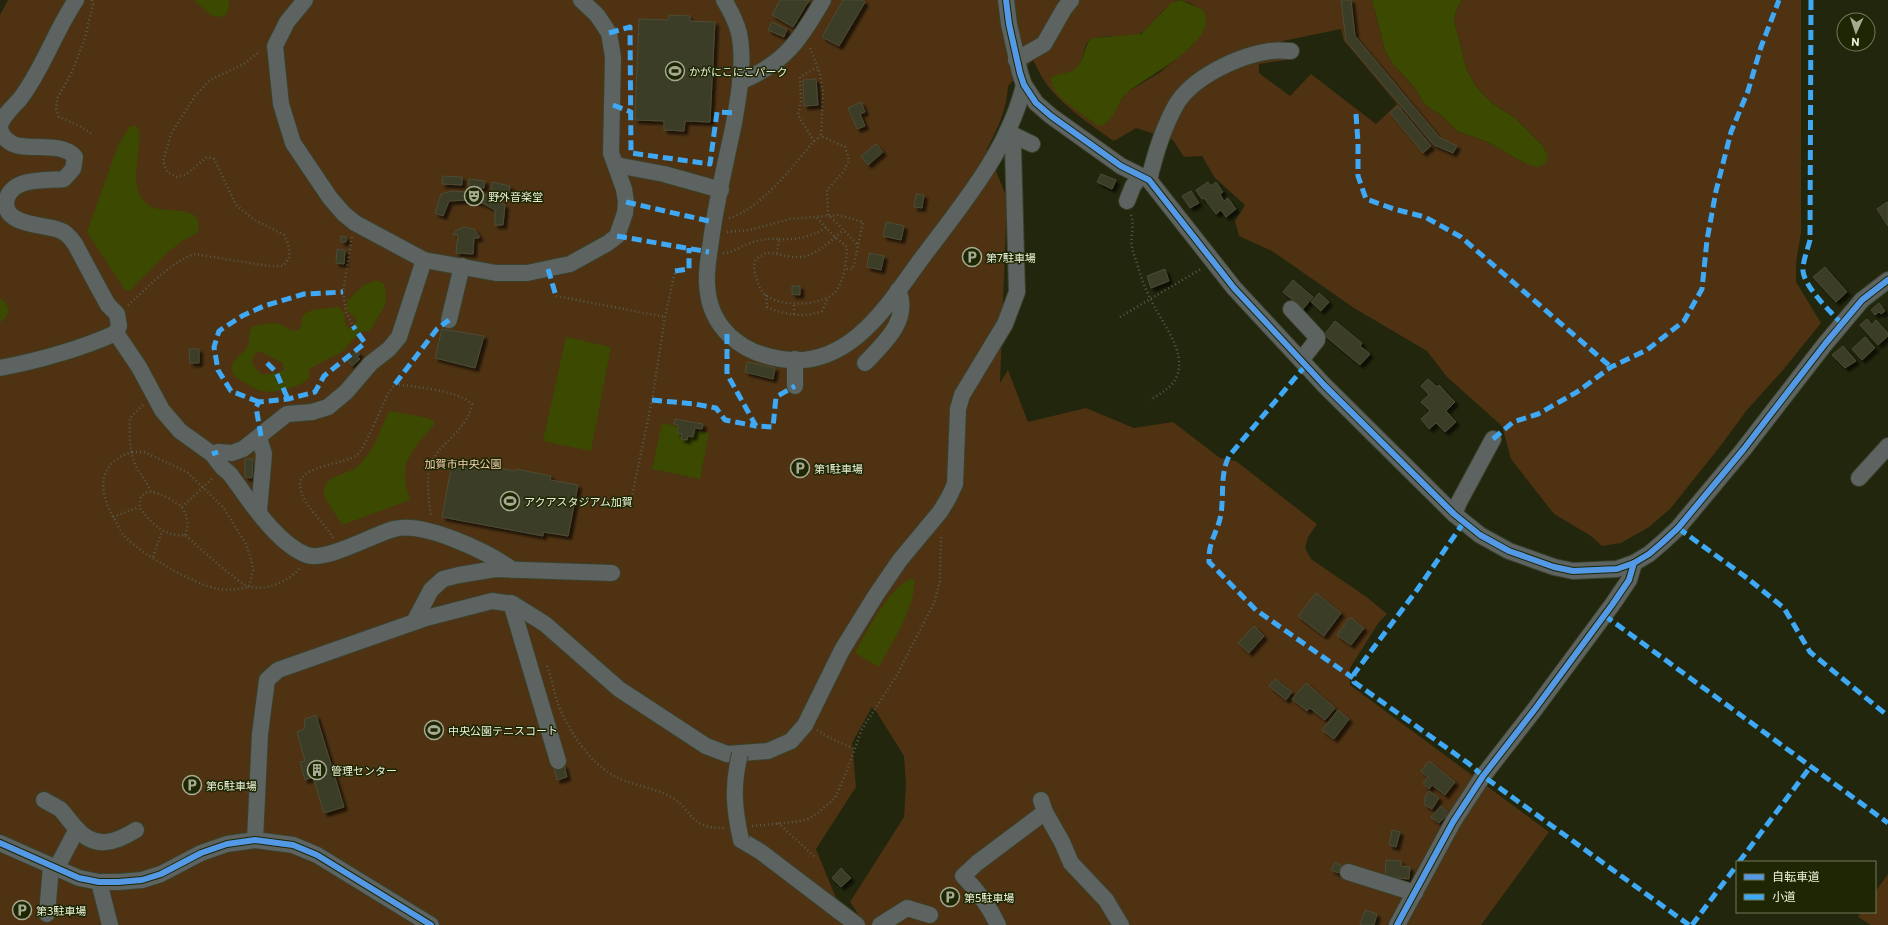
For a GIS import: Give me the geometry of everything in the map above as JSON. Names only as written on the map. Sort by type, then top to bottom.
[{"type":"street","points":[[0,368],[44,359],[75,350],[116,333],[119,326],[117,314],[108,305],[75,244],[69,236],[61,230],[23,222],[11,217],[6,208],[7,198],[12,188],[22,182],[64,179],[73,169],[75,157],[71,152],[61,149],[18,146],[7,141],[2,136],[0,127],[5,116],[24,93],[76,0]]},
{"type":"street","points":[[305,0],[287,22],[275,46],[281,104],[293,143],[330,198],[344,214],[355,223],[424,260],[496,272],[527,273],[570,264],[608,243],[617,236],[621,226],[626,202],[624,189],[611,153],[613,69],[609,33],[597,15],[580,0]]},
{"type":"street","points":[[724,0],[738,32],[741,63],[740,82],[711,237],[706,284],[710,302],[717,320],[727,334],[745,348],[762,356],[784,360],[806,359],[829,354],[850,343],[868,328],[898,290],[987,168],[1007,132],[1020,102],[1024,85]]},
{"type":"street","points":[[740,82],[763,72],[787,53],[805,32],[823,0]]},
{"type":"street","points":[[1006,0],[1016,60],[1024,85],[1036,103],[1051,116],[1121,166],[1144,178],[1234,288],[1301,360],[1454,514],[1480,535],[1508,551],[1554,567],[1573,571],[1605,570],[1634,563],[1649,554],[1678,528],[1743,450],[1825,344],[1862,300],[1888,280]]},
{"type":"street","points":[[1016,60],[1044,44],[1064,9],[1071,0]]},
{"type":"street","points":[[1127,201],[1133,186],[1144,178],[1177,103],[1195,85],[1211,72],[1249,56],[1271,50],[1292,51]]},
{"type":"street","points":[[1007,132],[1032,144]]},
{"type":"street","points":[[255,840],[260,734],[267,680],[278,670],[414,622],[492,601],[511,604],[526,611],[545,624],[619,690],[706,746],[727,754],[740,754],[768,751],[791,741],[806,723],[842,650],[876,595],[900,560],[940,512],[955,484],[958,408],[962,395],[1005,324],[1017,292],[1013,147],[1007,132]]},
{"type":"street","points":[[616,165],[664,174],[721,190]]},
{"type":"street","points":[[218,452],[232,453],[243,449],[259,438],[287,414],[312,412],[328,407],[346,392],[371,363],[389,349],[399,337],[424,260]]},
{"type":"street","points":[[450,320],[462,266]]},
{"type":"street","points":[[865,363],[889,337],[900,318],[903,301],[898,290]]},
{"type":"street","points":[[1290,309],[1317,337],[1317,340],[1301,360]]},
{"type":"street","points":[[116,333],[140,367],[162,410],[180,431],[212,454],[230,474],[280,537],[293,548],[309,556],[330,553],[394,528],[413,528],[432,531],[485,554],[513,570]]},
{"type":"street","points":[[794,386],[795,359]]},
{"type":"street","points":[[259,438],[264,454],[259,511]]},
{"type":"street","points":[[1454,514],[1493,439]]},
{"type":"street","points":[[1859,478],[1888,446]]},
{"type":"street","points":[[1397,925],[1453,822],[1483,776],[1612,605],[1629,580],[1634,563]]},
{"type":"street","points":[[414,622],[431,590],[443,579],[459,574],[495,569],[612,573]]},
{"type":"street","points":[[511,604],[558,761]]},
{"type":"street","points":[[740,754],[735,781],[734,799],[743,833],[762,852],[856,925]]},
{"type":"street","points":[[44,800],[60,810],[76,829],[87,837],[102,843],[113,842],[136,830]]},
{"type":"street","points":[[998,925],[990,909],[977,891],[963,876],[1043,806],[1071,863],[1106,900],[1121,925]]},
{"type":"street","points":[[47,914],[54,868],[76,829]]},
{"type":"street","points":[[0,843],[79,878],[99,882],[142,880],[161,874],[201,853],[227,844],[255,840],[293,845],[317,855],[431,925]]},
{"type":"street","points":[[1348,872],[1415,893]]},
{"type":"street","points":[[99,882],[110,925]]},
{"type":"street","points":[[880,925],[907,908],[930,915]]},
{"type":"path","points":[[92,0],[93,4],[85,38],[72,72],[57,99],[56,108],[59,117],[80,126],[93,135]]},
{"type":"path","points":[[805,32],[817,70],[820,74],[823,93],[821,136]]},
{"type":"path","points":[[117,314],[159,277],[185,257],[194,254],[269,266],[283,266],[290,257],[288,243],[284,235],[253,219],[236,205],[214,159],[207,157],[185,175],[176,177],[167,172],[163,161],[171,134],[195,96],[210,80],[244,64],[259,52],[275,46]]},
{"type":"path","points":[[814,141],[798,115],[801,101],[800,77],[814,69],[817,70]]},
{"type":"path","points":[[711,237],[733,217],[755,203],[776,186],[814,141],[821,136]]},
{"type":"path","points":[[821,136],[846,147],[849,160],[844,171],[827,190],[829,217],[859,246]]},
{"type":"path","points":[[1127,201],[1134,221],[1132,249],[1150,299],[1175,346],[1179,362],[1177,376],[1170,387],[1150,400]]},
{"type":"path","points":[[711,237],[731,230],[750,230],[790,219],[817,218],[838,215],[863,222],[853,269],[845,269]]},
{"type":"path","points":[[817,218],[835,237],[847,247],[845,269],[841,281],[835,291],[822,301],[794,303],[777,301],[766,295],[760,289],[754,271],[756,259],[766,253],[777,253],[797,258],[810,255],[835,237],[844,230]]},
{"type":"path","points":[[353,326],[346,312],[343,292],[355,223]]},
{"type":"path","points":[[711,237],[730,253],[750,243],[779,239],[798,240],[813,235],[826,228]]},
{"type":"path","points":[[777,253],[779,239]]},
{"type":"path","points":[[1120,317],[1214,262]]},
{"type":"path","points":[[630,506],[652,400],[665,317],[675,271]]},
{"type":"path","points":[[766,295],[767,307],[773,310],[794,314],[815,314],[822,311],[828,297]]},
{"type":"path","points":[[556,296],[665,317]]},
{"type":"path","points":[[794,303],[794,314]]},
{"type":"path","points":[[338,550],[331,534],[315,515],[304,495],[300,484],[301,480],[303,476],[312,470],[346,460],[357,454],[363,447],[389,392],[395,384],[455,395],[466,398],[472,404],[470,413],[466,420],[432,461],[429,471],[429,506],[432,531]]},
{"type":"path","points":[[151,491],[138,469],[129,437],[130,418],[154,395]]},
{"type":"path","points":[[250,587],[253,570],[246,544],[223,507],[187,472],[144,452],[132,452],[120,456],[110,464],[105,474],[102,488],[104,498],[124,536],[153,557],[192,581],[219,589],[233,590],[267,586],[283,581],[297,571],[309,556]]},
{"type":"path","points":[[182,507],[204,488],[223,468]]},
{"type":"path","points":[[185,535],[188,528],[182,507],[163,495],[151,491],[145,492],[141,496],[140,507],[147,518],[162,531],[171,535],[185,535],[236,579],[250,587]]},
{"type":"path","points":[[113,517],[140,507]]},
{"type":"path","points":[[743,833],[778,824],[808,819],[827,807],[835,798],[862,729],[897,675],[934,603],[940,581],[940,512]]},
{"type":"path","points":[[153,557],[162,531]]},
{"type":"path","points":[[545,661],[555,687],[558,704],[575,737],[597,763],[617,777],[664,793],[673,798],[697,822],[707,827],[725,828]]},
{"type":"path","points":[[806,723],[830,738],[854,748]]},
{"type":"path","points":[[778,824],[816,858]]},
{"type":"green space","name":"加賀市中央公園","points":[[8,0],[1181,0],[1372,0],[1385,51],[1392,63],[1415,88],[1424,104],[1442,116],[1457,131],[1488,142],[1526,164],[1548,155],[1543,146],[1515,118],[1492,103],[1477,88],[1467,70],[1454,21],[1456,11],[1462,0],[1801,0],[1801,233],[1796,262],[1796,282],[1821,323],[1783,370],[1747,410],[1670,509],[1649,527],[1621,543],[1602,546],[1591,536],[1554,514],[1511,459],[1502,426],[1447,377],[1427,351],[1354,308],[1272,251],[1239,236],[1235,221],[1245,205],[1215,178],[1202,156],[1184,157],[1173,140],[1136,128],[1114,141],[1067,106],[1051,90],[1033,60],[1008,86],[1006,103],[1001,118],[987,149],[1007,198],[1000,383],[1008,370],[1028,422],[1086,408],[1134,428],[1173,422],[1220,458],[1236,461],[1317,524],[1308,537],[1305,548],[1311,559],[1368,598],[1387,614],[1379,622],[1350,668],[1350,685],[1549,832],[1481,925],[865,925],[850,902],[904,817],[906,785],[904,756],[872,707],[852,743],[856,787],[816,849],[847,925],[0,925],[0,15]],"holes":[[[1181,0],[1190,3],[1205,13],[1205,28],[1193,45],[1159,73],[1127,92],[1107,123],[1094,123],[1068,103],[1052,77],[1067,73],[1076,68],[1079,65],[1085,47],[1090,40],[1101,37],[1136,35],[1146,29],[1169,5]],[[1341,29],[1344,41],[1397,104],[1376,124],[1311,74],[1290,96],[1259,73],[1259,64],[1286,60],[1283,41]]]},
{"type":"green space","points":[[1888,874],[1888,925],[1871,925],[1858,917],[1860,913],[1876,913],[1876,891]]},
{"type":"shaded area","points":[[194,0],[229,0],[228,12],[223,17],[212,16]]},
{"type":"shaded area","points":[[1181,0],[1203,10],[1206,22],[1202,34],[1179,57],[1128,92],[1109,121],[1099,126],[1061,98],[1052,85],[1051,78],[1056,75],[1070,72],[1076,68],[1081,61],[1089,41],[1092,38],[1141,34],[1171,3]]},
{"type":"shaded area","points":[[1372,0],[1462,0],[1456,11],[1454,21],[1467,70],[1477,88],[1492,103],[1515,118],[1543,146],[1548,155],[1547,162],[1539,167],[1526,164],[1488,142],[1457,131],[1442,116],[1424,104],[1415,88],[1392,63],[1385,51]]},
{"type":"shaded area","points":[[130,126],[136,126],[139,131],[136,182],[142,199],[150,206],[156,208],[191,213],[196,217],[199,223],[197,233],[182,241],[166,254],[130,291],[125,290],[87,232],[118,145]]},
{"type":"shaded area","points":[[374,281],[379,281],[384,284],[386,295],[385,304],[372,328],[369,331],[361,331],[342,352],[309,369],[309,378],[305,382],[279,391],[265,392],[239,380],[232,372],[233,363],[247,347],[252,327],[277,323],[295,331],[302,324],[303,316],[306,313],[314,310],[339,307],[344,313],[346,326],[351,329],[357,320],[346,309],[347,301],[364,285]],"holes":[[[259,351],[283,363],[284,369],[276,373],[262,374],[255,368],[252,362],[254,355]]]},
{"type":"shaded area","points":[[0,297],[9,308],[7,315],[0,323]]},
{"type":"shaded area","points":[[566,337],[611,347],[591,451],[543,441]]},
{"type":"shaded area","points":[[389,411],[428,418],[434,422],[434,425],[419,442],[407,462],[405,479],[410,500],[342,525],[324,494],[325,485],[332,478],[353,470],[363,461],[376,441]]},
{"type":"shaded area","name":"アクアスタジアム加賀","points":[[662,423],[709,433],[700,479],[652,469]]},
{"type":"shaded area","points":[[914,578],[914,589],[908,612],[879,667],[855,653],[872,622],[888,598],[906,582]]},
{"type":"building","points":[[780,0],[809,0],[793,27],[772,15]]},
{"type":"building","points":[[843,0],[862,0],[865,2],[839,46],[822,37]]},
{"type":"building","points":[[1341,0],[1351,0],[1355,36],[1439,137],[1457,146],[1453,153],[1434,145],[1346,41]]},
{"type":"building","name":"かがにこにこパーク","points":[[669,15],[690,16],[690,21],[715,22],[710,122],[685,121],[684,131],[664,130],[664,121],[635,120],[639,19],[668,20]]},
{"type":"building","points":[[772,22],[787,29],[784,37],[768,30]]},
{"type":"building","points":[[816,79],[818,105],[804,106],[803,80]]},
{"type":"building","points":[[861,102],[865,112],[860,114],[865,126],[857,129],[848,108]]},
{"type":"building","points":[[1398,106],[1431,146],[1423,153],[1390,113]]},
{"type":"building","points":[[876,144],[883,152],[868,165],[861,156]]},
{"type":"building","points":[[1101,174],[1116,180],[1112,189],[1097,182]]},
{"type":"building","points":[[443,176],[462,177],[462,185],[442,184]]},
{"type":"building","points":[[469,179],[485,181],[484,188],[468,186]]},
{"type":"building","points":[[492,182],[510,186],[509,193],[491,190]]},
{"type":"building","points":[[1208,182],[1211,186],[1216,182],[1223,192],[1220,194],[1224,201],[1228,198],[1236,209],[1226,217],[1221,210],[1216,214],[1196,190]]},
{"type":"building","points":[[452,191],[483,193],[505,205],[503,225],[495,225],[495,210],[482,203],[468,200],[449,201],[443,216],[435,213],[441,194]]},
{"type":"building","points":[[1191,191],[1199,203],[1190,208],[1182,196]]},
{"type":"building","points":[[916,194],[924,195],[922,208],[914,207]]},
{"type":"building","points":[[1887,202],[1888,203],[1888,226],[1877,209]]},
{"type":"building","points":[[886,222],[904,226],[901,240],[883,236]]},
{"type":"building","points":[[463,227],[474,229],[479,236],[479,238],[474,238],[473,254],[456,253],[458,235],[453,234]]},
{"type":"building","points":[[341,236],[346,237],[346,242],[341,242]]},
{"type":"building","points":[[337,249],[345,250],[344,264],[336,263]]},
{"type":"building","points":[[869,253],[884,256],[881,270],[867,267]]},
{"type":"building","points":[[1825,267],[1847,292],[1836,302],[1813,277]]},
{"type":"building","points":[[1165,269],[1169,281],[1151,288],[1147,276]]},
{"type":"building","points":[[1293,280],[1313,297],[1303,309],[1283,292]]},
{"type":"building","points":[[792,286],[800,286],[800,295],[792,294]]},
{"type":"building","points":[[1319,293],[1329,302],[1321,311],[1311,302]]},
{"type":"building","points":[[1879,303],[1885,311],[1881,314],[1879,312],[1875,315],[1871,310]]},
{"type":"building","points":[[1867,319],[1872,325],[1876,320],[1888,333],[1888,336],[1878,345],[1860,325]]},
{"type":"building","points":[[1335,321],[1362,343],[1360,346],[1370,354],[1360,365],[1324,335]]},
{"type":"building","points":[[442,329],[484,336],[475,368],[435,358]]},
{"type":"building","points":[[1865,337],[1875,348],[1862,360],[1852,349]]},
{"type":"building","points":[[1843,346],[1856,361],[1845,368],[1832,355]]},
{"type":"building","points":[[189,349],[199,349],[199,363],[190,363]]},
{"type":"building","points":[[357,351],[360,354],[357,356],[360,359],[352,366],[347,360]]},
{"type":"building","points":[[747,362],[775,368],[773,379],[745,372]]},
{"type":"building","points":[[1428,379],[1437,387],[1439,385],[1455,402],[1446,411],[1456,422],[1445,432],[1436,423],[1429,429],[1421,419],[1430,411],[1421,402],[1429,395],[1421,386]]},
{"type":"building","points":[[675,419],[703,424],[702,429],[695,428],[693,437],[688,436],[687,440],[681,439],[682,434],[677,433],[678,425],[674,424]]},
{"type":"building","points":[[245,459],[253,459],[252,478],[245,477]]},
{"type":"building","name":"アクアスタジアム加賀","points":[[452,463],[486,469],[487,466],[515,471],[516,469],[551,476],[550,480],[578,485],[568,536],[543,532],[543,536],[442,517]]},
{"type":"building","points":[[1316,593],[1341,613],[1324,636],[1298,616]]},
{"type":"building","points":[[1350,617],[1364,628],[1351,645],[1337,635]]},
{"type":"building","points":[[1254,626],[1264,636],[1249,653],[1238,643]]},
{"type":"building","points":[[1275,679],[1292,692],[1286,700],[1269,686]]},
{"type":"building","points":[[1306,683],[1335,708],[1325,720],[1310,708],[1307,711],[1292,699]]},
{"type":"building","points":[[1338,710],[1349,719],[1334,739],[1322,730]]},
{"type":"building","name":"管理センター","points":[[316,715],[344,807],[324,813],[313,777],[305,780],[300,762],[305,761],[297,732],[304,729],[305,719]]},
{"type":"building","points":[[1429,761],[1455,782],[1445,795],[1432,785],[1429,789],[1423,784],[1428,777],[1421,771]]},
{"type":"building","points":[[564,765],[567,777],[557,780],[554,767]]},
{"type":"building","points":[[1429,791],[1439,798],[1432,809],[1425,805],[1425,797]]},
{"type":"building","points":[[1441,806],[1449,813],[1439,823],[1431,817]]},
{"type":"building","points":[[1392,830],[1400,832],[1396,847],[1389,845]]},
{"type":"building","points":[[1386,860],[1401,861],[1401,866],[1410,867],[1409,879],[1385,877]]},
{"type":"building","points":[[1335,862],[1341,865],[1338,873],[1331,870]]},
{"type":"building","points":[[841,868],[851,878],[841,887],[832,878]]},
{"type":"building","points":[[1365,910],[1377,914],[1374,925],[1360,925]]},
{"type":"marked path","points":[[1493,439],[1513,422],[1538,414],[1577,392],[1611,367],[1647,350],[1684,321],[1702,289],[1707,240],[1716,191],[1731,132],[1748,91],[1761,47],[1779,0]]},
{"type":"marked path","points":[[1811,0],[1810,240],[1804,260],[1803,271],[1808,285],[1813,292],[1842,324]]},
{"type":"marked path","points":[[609,33],[630,27],[631,153],[710,164],[717,112],[736,113]]},
{"type":"marked path","points":[[613,105],[631,112]]},
{"type":"marked path","points":[[1356,114],[1358,176],[1366,199],[1394,209],[1425,217],[1461,237],[1611,367]]},
{"type":"marked path","points":[[626,202],[713,222]]},
{"type":"marked path","points":[[617,236],[709,252]]},
{"type":"marked path","points":[[675,271],[689,269],[689,248]]},
{"type":"marked path","points":[[548,269],[556,296]]},
{"type":"marked path","points":[[259,402],[231,391],[218,370],[214,347],[219,331],[242,316],[264,306],[304,294],[343,292]]},
{"type":"marked path","points":[[395,384],[437,329],[449,320]]},
{"type":"marked path","points":[[261,436],[256,407],[259,402],[288,399],[315,392],[324,376],[365,343],[353,326]]},
{"type":"marked path","points":[[727,334],[727,374],[756,426],[773,427],[776,397],[795,386]]},
{"type":"marked path","points":[[267,363],[276,372],[288,399]]},
{"type":"marked path","points":[[1306,365],[1229,456],[1223,477],[1220,520],[1210,548],[1209,562],[1256,610],[1353,678]]},
{"type":"marked path","points":[[652,400],[695,404],[716,408],[725,420],[756,426]]},
{"type":"marked path","points":[[212,454],[218,452]]},
{"type":"marked path","points":[[1464,522],[1417,590],[1354,674],[1354,682],[1468,763],[1483,776],[1689,925]]},
{"type":"marked path","points":[[1678,528],[1747,578],[1784,608],[1810,652],[1888,716]]},
{"type":"marked path","points":[[1604,615],[1888,823]]},
{"type":"marked path","points":[[1740,861],[1811,766]]},
{"type":"marked path","points":[[1692,925],[1736,866]]},
{"type":"cycle path","points":[[1006,0],[1009,24],[1020,73],[1024,85],[1036,103],[1051,116],[1121,166],[1149,180],[1234,288],[1324,385],[1454,514],[1480,535],[1509,551],[1554,567],[1573,571],[1617,569],[1634,563],[1649,554],[1663,542],[1678,528],[1743,450],[1825,344],[1862,300],[1888,280]]},
{"type":"cycle path","points":[[1397,925],[1453,822],[1483,776],[1612,605],[1629,580],[1634,563]]},
{"type":"cycle path","points":[[0,843],[79,878],[99,882],[142,880],[161,874],[201,853],[227,844],[255,840],[293,845],[317,855],[431,925]]},
{"type":"place","name":"かがにこにこパーク","points":[[675,71]]},
{"type":"place","name":"野外音楽堂","points":[[474,196]]},
{"type":"place","name":"第7駐車場","points":[[972,257]]},
{"type":"place","name":"第1駐車場","points":[[800,468]]},
{"type":"place","name":"アクアスタジアム加賀","points":[[510,501]]},
{"type":"place","name":"中央公園テニスコート","points":[[434,730]]},
{"type":"place","name":"管理センター","points":[[317,770]]},
{"type":"place","name":"第6駐車場","points":[[192,785]]},
{"type":"place","name":"第5駐車場","points":[[950,897]]},
{"type":"place","name":"第3駐車場","points":[[22,910]]}]
